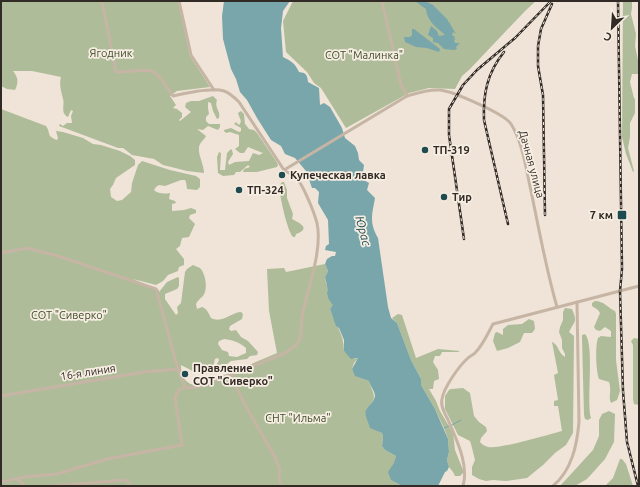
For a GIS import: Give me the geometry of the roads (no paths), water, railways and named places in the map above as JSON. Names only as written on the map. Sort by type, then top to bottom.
[{"type":"street","points":[[1,482],[32,476],[57,474],[107,459],[182,445],[175,397],[179,390],[185,387],[189,388],[198,386],[230,375],[292,349],[300,337],[302,317],[315,262],[318,234],[317,223],[300,182],[293,174],[284,170],[239,102],[228,93],[214,90],[173,96],[155,72],[147,70],[116,72],[102,1]]},
{"type":"street","points":[[179,1],[191,55],[214,90]]},
{"type":"street","points":[[382,1],[401,85],[407,96]]},
{"type":"street","name":"Дачная улица","points":[[284,170],[356,127],[361,122],[407,96],[440,90],[452,93],[501,116],[510,122],[517,137],[525,163],[551,286],[557,307]]},
{"type":"street","points":[[1,253],[26,248],[58,256],[156,289],[178,369],[185,387]]},
{"type":"street","points":[[463,486],[465,472],[462,457],[456,438],[441,403],[442,398],[457,370],[476,352],[493,324],[639,286]]},
{"type":"street","points":[[553,486],[569,466],[578,438],[580,422],[578,302]]},
{"type":"street","name":"16-я линия","points":[[1,396],[144,372],[178,369]]},
{"type":"street","points":[[230,375],[275,457],[280,470],[279,478],[281,486]]},
{"type":"street","points":[[18,479],[25,486]]},
{"type":"street","points":[[51,486],[125,480],[130,486]]},
{"type":"water","name":"Юрас","points":[[224,1],[290,1],[283,11],[281,28],[283,57],[296,66],[299,72],[306,74],[308,82],[319,88],[320,105],[324,103],[330,107],[342,128],[345,138],[355,146],[359,160],[364,165],[362,179],[369,183],[367,190],[375,198],[372,223],[378,238],[391,318],[397,323],[411,360],[421,379],[421,385],[435,409],[448,439],[449,452],[447,460],[449,467],[438,486],[402,486],[391,480],[388,472],[394,463],[396,456],[385,450],[382,446],[382,433],[370,428],[366,414],[366,410],[373,402],[375,396],[374,392],[369,381],[355,376],[352,369],[358,358],[351,359],[344,351],[344,340],[339,328],[336,326],[330,309],[333,305],[329,300],[327,293],[328,290],[325,277],[328,271],[325,264],[327,259],[335,256],[336,252],[325,250],[326,246],[329,244],[328,220],[318,203],[319,192],[315,188],[312,188],[306,171],[295,158],[285,154],[281,146],[271,140],[247,100],[240,92],[231,69],[223,39],[222,16]]},
{"type":"water","points":[[415,1],[425,1],[433,5],[448,20],[456,34],[453,32],[452,35],[455,37],[454,39],[456,39],[454,40],[455,43],[460,43],[456,47],[457,49],[444,49],[438,43],[433,42],[433,38],[428,35],[431,26],[437,31],[439,36],[445,35],[430,20],[426,9]]},
{"type":"water","points":[[412,29],[440,49],[439,52],[427,48],[416,47],[405,42],[404,37],[410,37],[412,35]]},
{"type":"waterway","points":[[452,425],[461,420]]},
{"type":"waterway","points":[[444,428],[449,426]]},
{"type":"railway","points":[[464,239],[449,135],[449,109],[463,85],[477,70],[515,38],[551,1]]},
{"type":"railway","points":[[618,1],[622,269],[620,291],[623,391],[627,442],[638,486]]},
{"type":"railway","points":[[545,215],[543,95],[538,66],[538,46],[541,29],[552,4]]},
{"type":"railway","points":[[504,52],[498,60],[487,84],[484,101],[484,120],[508,224]]},
{"type":"place","name":"ТП-319","points":[[425,150]]},
{"type":"place","name":"Купеческая лавка","points":[[282,175]]},
{"type":"place","name":"ТП-324","points":[[239,190]]},
{"type":"place","name":"Тир","points":[[444,197]]},
{"type":"place","name":"7 км","points":[[622,215]]},
{"type":"place","name":"Правление СОТ \"Сиверко\"","points":[[185,374]]},
{"type":"park label","name":"Ягодник","points":[[111,53]]},
{"type":"park label","name":"СОТ \"Малинка\"","points":[[364,55]]},
{"type":"park label","name":"СОТ \"Сиверко\"","points":[[69,315]]},
{"type":"park label","name":"СНТ \"Ильма\"","points":[[298,418]]}]
